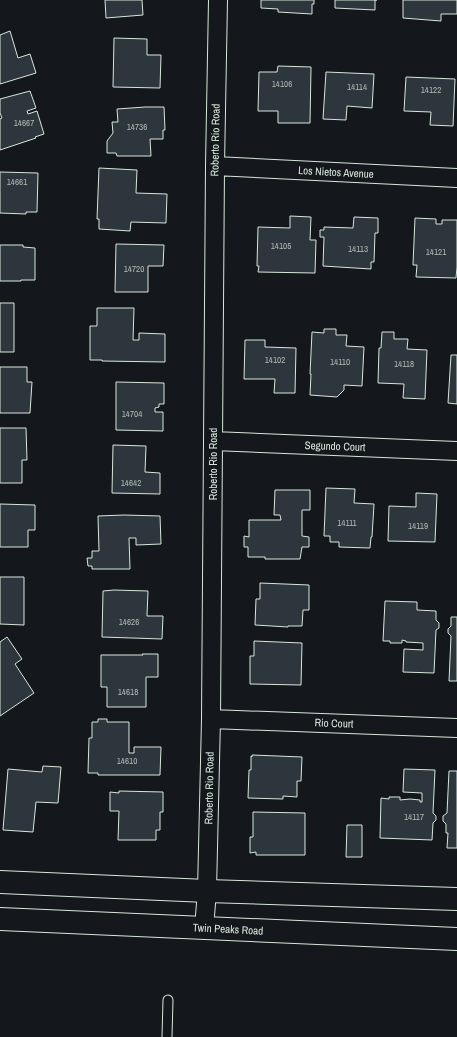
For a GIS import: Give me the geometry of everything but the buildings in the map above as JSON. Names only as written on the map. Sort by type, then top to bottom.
[{"type":"main road","points":[[0,882],[207,891],[457,899]]},
{"type":"main road","name":"Twin Peaks Road","points":[[0,919],[457,939]]},
{"type":"street","name":"Roberto Rio Road","points":[[204,928],[207,891],[211,719],[214,166],[218,0]]},
{"type":"street","name":"Los Nietos Avenue","points":[[214,166],[457,178]]},
{"type":"street","name":"Segundo Court","points":[[213,441],[457,451]]},
{"type":"street","name":"Rio Court","points":[[211,719],[457,728]]},
{"type":"lane","points":[[167,1037],[168,1000]]}]
